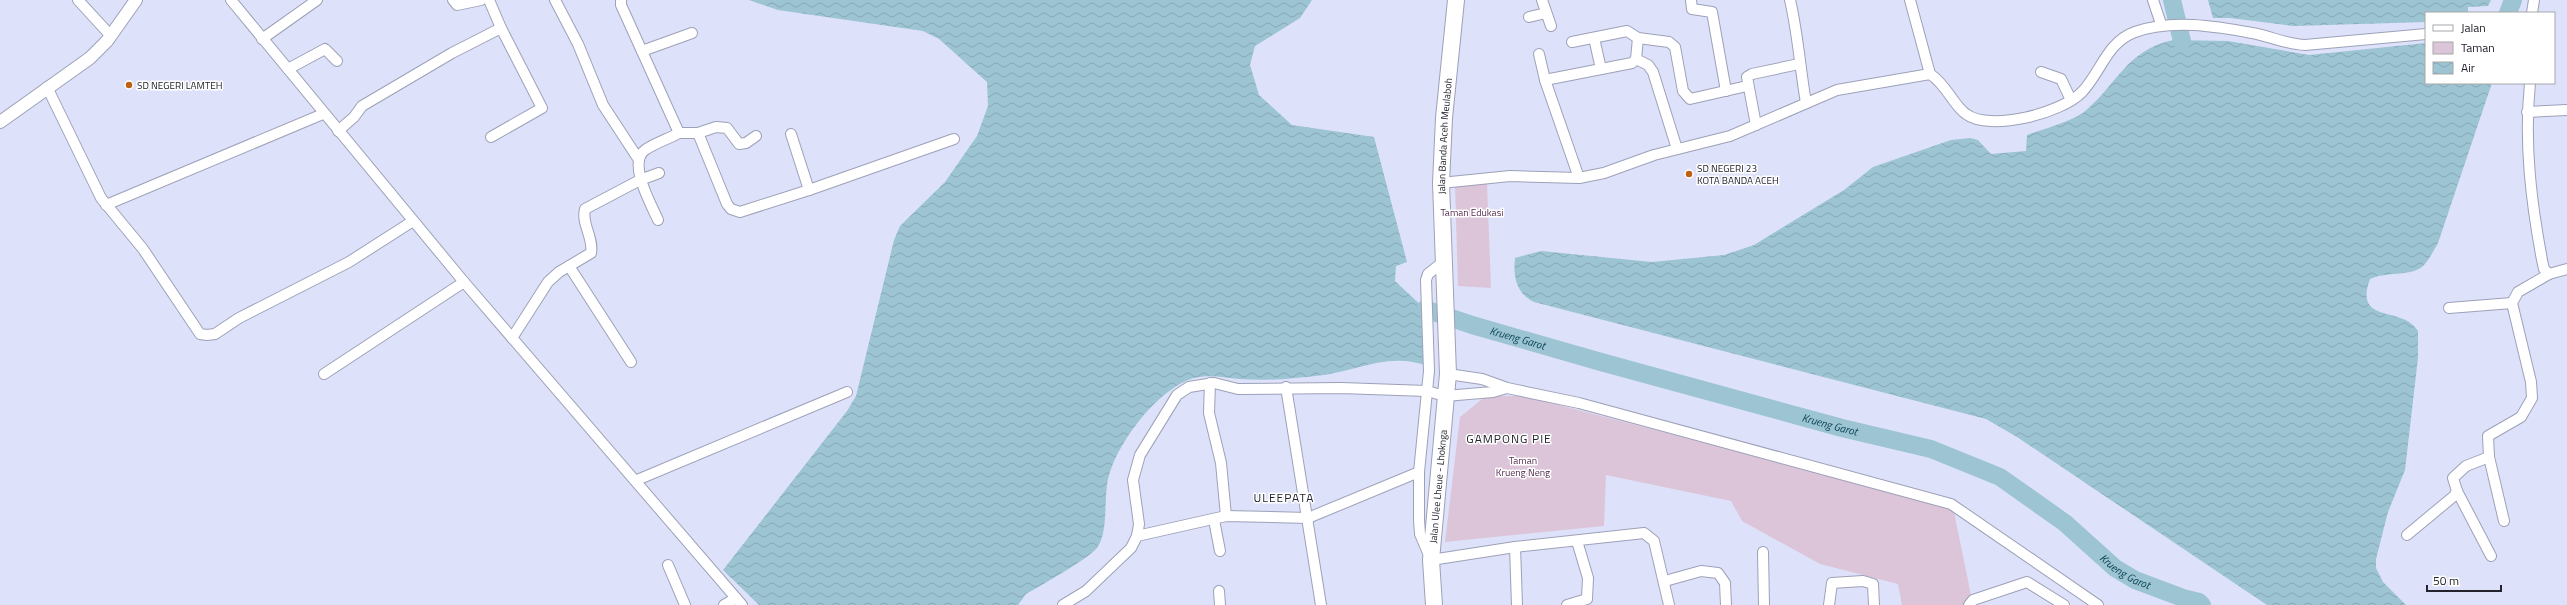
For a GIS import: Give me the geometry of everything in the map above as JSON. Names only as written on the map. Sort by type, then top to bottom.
[{"type":"highway","name":"Jalan Banda Aceh Meulaboh","points":[[1448,371],[1441,183],[1444,118],[1456,0]]},
{"type":"highway","name":"Jalan Ulee Lheue - Lhoknga","points":[[1434,605],[1431,560],[1448,371]]},
{"type":"street","points":[[78,0],[111,36]]},
{"type":"street","points":[[0,122],[47,87],[90,58],[111,36],[136,0]]},
{"type":"street","points":[[231,0],[323,114],[464,282],[636,480],[739,602],[724,605]]},
{"type":"street","points":[[262,39],[317,0]]},
{"type":"street","points":[[453,0],[458,5],[481,0]]},
{"type":"street","points":[[489,0],[501,28],[542,108],[491,137]]},
{"type":"street","points":[[555,0],[578,44],[603,105],[639,160],[640,180],[658,220]]},
{"type":"street","points":[[621,0],[621,5],[679,133]]},
{"type":"street","points":[[1542,0],[1551,26]]},
{"type":"street","points":[[1691,0],[1692,9],[1712,12],[1713,30],[1726,91]]},
{"type":"street","points":[[1790,0],[1798,33],[1799,64],[1806,103]]},
{"type":"street","points":[[1910,0],[1930,74],[1944,86],[1965,114],[1980,121],[1994,122],[2051,110],[2071,100],[2082,92],[2110,49],[2121,39],[2135,32],[2165,25],[2191,26],[2253,33],[2288,44],[2299,45],[2425,34]]},
{"type":"street","points":[[2153,0],[2165,25]]},
{"type":"street","points":[[2532,12],[2534,0]]},
{"type":"street","points":[[1529,17],[1546,13]]},
{"type":"street","points":[[338,131],[354,117],[362,106],[452,52],[501,28]]},
{"type":"street","points":[[1572,42],[1627,31],[1638,38],[1669,42],[1675,47],[1681,84],[1686,97],[1690,99],[1747,86]]},
{"type":"street","points":[[642,50],[692,33]]},
{"type":"street","points":[[1594,38],[1601,69]]},
{"type":"street","points":[[1636,59],[1638,38]]},
{"type":"street","points":[[288,69],[325,49],[337,61]]},
{"type":"street","points":[[1539,54],[1545,80],[1579,178]]},
{"type":"street","points":[[1545,80],[1627,65],[1636,59]]},
{"type":"street","points":[[1636,59],[1648,65],[1653,72],[1677,149]]},
{"type":"street","points":[[1756,125],[1747,86],[1747,77],[1752,74],[1799,64]]},
{"type":"street","points":[[2040,72],[2061,79],[2071,100]]},
{"type":"street","points":[[1441,183],[1510,176],[1579,178],[1604,173],[1654,155],[1730,136],[1837,90],[1930,74]]},
{"type":"street","points":[[2530,84],[2527,112],[2531,199],[2544,269],[2549,274]]},
{"type":"street","points":[[47,87],[106,205],[143,249],[196,329],[207,336],[215,334],[239,318],[349,262],[414,221]]},
{"type":"street","points":[[2527,112],[2567,110]]},
{"type":"street","points":[[106,205],[323,114]]},
{"type":"street","points":[[639,160],[644,151],[679,133],[698,133],[716,127],[727,128],[739,144],[746,143],[756,136]]},
{"type":"street","points":[[698,133],[727,204],[735,211],[740,212],[809,190],[954,139]]},
{"type":"street","points":[[791,134],[809,190]]},
{"type":"street","points":[[512,338],[548,282],[569,266],[591,254],[592,246],[583,216],[585,208],[640,180],[658,173]]},
{"type":"street","points":[[1443,262],[1428,274],[1429,371],[1419,472],[1420,534],[1431,560],[1515,547],[1644,533],[1650,536],[1654,541],[1665,581],[1669,605]]},
{"type":"street","points":[[569,266],[631,362]]},
{"type":"street","points":[[2504,521],[2489,457],[2488,436],[2521,417],[2532,398],[2531,382],[2512,303],[2518,292],[2549,274],[2566,272]]},
{"type":"street","points":[[324,374],[464,282]]},
{"type":"street","points":[[2449,308],[2512,303]]},
{"type":"street","points":[[1448,371],[1482,379],[1507,388],[1579,403],[1951,504],[2098,605]]},
{"type":"street","points":[[1063,605],[1086,591],[1131,548],[1137,536],[1140,524],[1133,480],[1140,455],[1177,395],[1189,387],[1210,383],[1238,389],[1286,387],[1427,391],[1445,396],[1493,392],[1507,388]]},
{"type":"street","points":[[1210,383],[1209,413],[1221,463],[1226,516]]},
{"type":"street","points":[[1286,387],[1321,605]]},
{"type":"street","points":[[636,480],[847,392]]},
{"type":"street","points":[[2489,457],[2458,472],[2453,478],[2457,491],[2491,556]]},
{"type":"street","points":[[1137,536],[1214,520],[1226,516],[1308,518],[1419,472]]},
{"type":"street","points":[[2407,535],[2450,500],[2457,491]]},
{"type":"street","points":[[1214,520],[1220,551]]},
{"type":"street","points":[[1567,605],[1587,599],[1588,578],[1577,541]]},
{"type":"street","points":[[1515,547],[1517,605]]},
{"type":"street","points":[[1763,552],[1764,605]]},
{"type":"street","points":[[668,565],[685,605]]},
{"type":"street","points":[[1665,581],[1701,571],[1718,573],[1725,584],[1726,605]]},
{"type":"street","points":[[1830,605],[1832,583],[1863,581],[1873,584],[1874,605]]},
{"type":"street","points":[[1969,605],[1973,600],[2027,582],[2064,605]]},
{"type":"street","points":[[1219,591],[1220,605]]},
{"type":"green space","name":"Taman Edukasi","points":[[1487,183],[1491,288],[1458,286],[1455,186]]},
{"type":"green space","name":"Taman Krueng Neng","points":[[1486,396],[1524,396],[1953,507],[1973,605],[1902,605],[1898,584],[1820,564],[1742,521],[1731,501],[1606,475],[1604,526],[1445,542],[1460,417]]},
{"type":"water","points":[[749,0],[1312,0],[1300,18],[1255,46],[1250,65],[1259,95],[1292,125],[1374,137],[1407,262],[1396,266],[1395,281],[1425,309],[1427,366],[1413,362],[1385,362],[1329,374],[1306,377],[1258,380],[1205,376],[1194,378],[1181,384],[1168,392],[1143,416],[1132,430],[1115,459],[1110,472],[1106,491],[1105,522],[1103,532],[1097,548],[1074,565],[1026,594],[1018,605],[759,605],[723,570],[847,411],[856,396],[894,240],[900,226],[945,182],[977,136],[988,106],[987,82],[939,39],[923,31],[778,10]]},
{"type":"water","points":[[2208,0],[2491,0],[2488,6],[2468,7],[2468,12],[2425,12],[2425,22],[2293,26],[2230,18],[2213,18]]},
{"type":"water","points":[[2173,40],[2228,41],[2309,55],[2425,43],[2425,84],[2492,84],[2438,243],[2431,256],[2422,267],[2416,270],[2383,275],[2370,279],[2367,293],[2368,303],[2374,309],[2402,318],[2411,323],[2418,331],[2418,358],[2405,470],[2388,512],[2376,559],[2376,568],[2383,582],[2406,605],[2267,605],[2017,437],[1986,419],[1534,302],[1523,294],[1517,284],[1515,278],[1515,258],[1541,251],[1652,262],[1724,255],[1754,245],[1844,190],[1873,167],[1951,140],[1970,138],[1978,140],[1991,154],[2026,151],[2027,135],[2080,115],[2096,101],[2133,60],[2157,45]]},
{"type":"waterway","points":[[2172,0],[2182,41]]},
{"type":"waterway","points":[[2508,12],[2513,0]]},
{"type":"waterway","name":"Krueng Garot","points":[[1425,309],[1472,325],[1601,362],[1842,428],[1931,449],[2000,477],[2065,523],[2115,568],[2135,580],[2183,598],[2199,602],[2202,605]]},
{"type":"place","name":"SD NEGERI LAMTEH","points":[[129,85]]},
{"type":"place","name":"SD NEGERI 23 KOTA BANDA ACEH","points":[[1689,174]]},
{"type":"district","name":"GAMPONG PIE","points":[[1509,439]]},
{"type":"district","name":"ULEEPATA","points":[[1284,498]]}]
